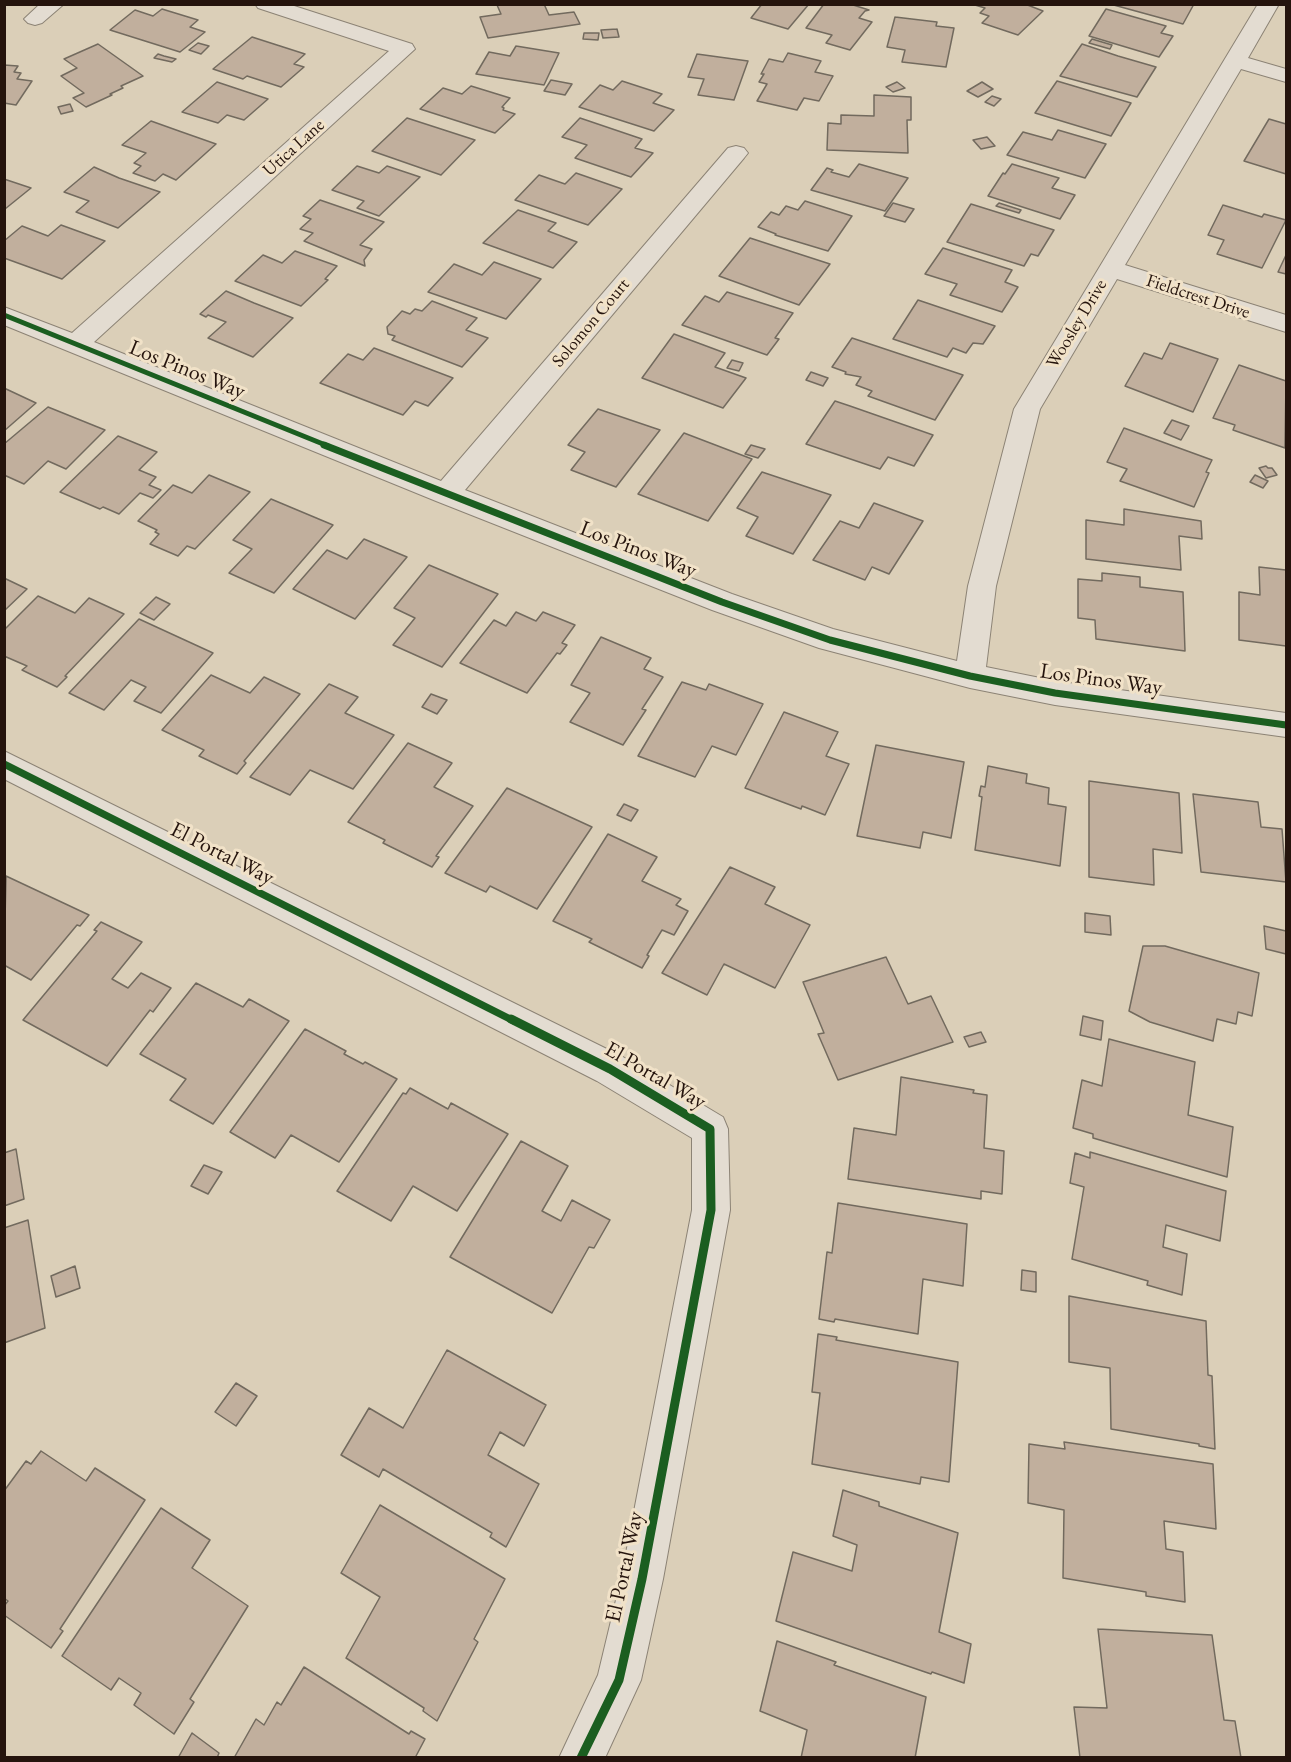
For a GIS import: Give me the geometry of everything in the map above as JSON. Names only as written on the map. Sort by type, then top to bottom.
[{"type":"street","points":[[35,18],[54,4]]},
{"type":"street","name":"Utica Lane","points":[[76,344],[404,49],[265,4]]},
{"type":"street","name":"Woosley Drive","points":[[970,676],[982,586],[1027,409],[1269,4]]},
{"type":"street","points":[[1236,61],[1287,76]]},
{"type":"street","name":"Solomon Court","points":[[446,494],[736,153]]},
{"type":"street","name":"Fieldcrest Drive","points":[[1110,269],[1287,324]]},
{"type":"street","name":"Los Pinos Way","points":[[4,315],[446,494],[722,602],[819,636],[970,676],[1055,693],[1287,725]]},
{"type":"street","name":"El Portal Way","points":[[4,764],[610,1069],[710,1129],[711,1210],[642,1579],[619,1680],[581,1758]]},
{"type":"building","points":[[544,4],[549,15],[574,12],[580,24],[488,38],[480,17],[501,14],[497,5]]},
{"type":"building","points":[[762,4],[809,4],[788,29],[751,18]]},
{"type":"building","points":[[824,4],[850,4],[869,10],[859,18],[872,22],[850,50],[826,43],[832,35],[806,28]]},
{"type":"building","points":[[1025,4],[1043,11],[1018,35],[982,23],[989,16],[980,13],[985,8],[975,5]]},
{"type":"building","points":[[1110,4],[1194,4],[1183,24]]},
{"type":"building","points":[[162,9],[198,20],[190,27],[205,32],[180,52],[110,30],[135,10],[153,16]]},
{"type":"building","points":[[1106,9],[1166,26],[1161,33],[1173,36],[1159,57],[1089,36]]},
{"type":"building","points":[[895,17],[937,22],[936,26],[954,28],[946,67],[902,62],[905,50],[887,47]]},
{"type":"building","points":[[617,29],[619,37],[603,38],[601,30]]},
{"type":"building","points":[[584,33],[599,33],[598,40],[583,39]]},
{"type":"building","points":[[252,37],[305,54],[294,64],[304,67],[281,87],[247,76],[243,79],[213,69]]},
{"type":"building","points":[[1092,39],[1112,45],[1110,49],[1089,43]]},
{"type":"building","points":[[198,43],[209,46],[201,54],[189,50]]},
{"type":"building","points":[[98,44],[143,76],[121,86],[123,88],[110,94],[112,95],[86,107],[73,98],[84,93],[61,76],[77,68],[64,59]]},
{"type":"building","points":[[1082,44],[1156,67],[1137,97],[1060,76]]},
{"type":"building","points":[[516,46],[559,53],[544,85],[476,74],[489,52],[510,56]]},
{"type":"building","points":[[788,53],[821,61],[815,72],[833,76],[819,101],[804,98],[797,110],[757,101],[767,84],[759,82],[769,59],[783,62]]},
{"type":"building","points":[[158,54],[176,59],[172,62],[154,58]]},
{"type":"building","points":[[697,54],[748,61],[734,100],[698,95],[704,79],[688,77]]},
{"type":"building","points":[[4,65],[18,66],[14,72],[21,73],[17,79],[32,81],[16,105],[4,103]]},
{"type":"building","points":[[551,80],[572,84],[565,95],[544,91]]},
{"type":"building","points":[[622,81],[662,94],[653,103],[674,110],[654,131],[579,107],[600,85],[613,90]]},
{"type":"building","points":[[1057,81],[1131,103],[1111,136],[1035,113]]},
{"type":"building","points":[[217,82],[268,99],[244,120],[227,115],[218,123],[182,112]]},
{"type":"building","points":[[897,82],[905,88],[893,92],[886,87]]},
{"type":"building","points":[[982,82],[993,89],[978,97],[967,91]]},
{"type":"building","points":[[471,86],[510,98],[502,107],[503,110],[515,114],[495,133],[420,109],[443,88],[462,94]]},
{"type":"building","points":[[874,95],[911,97],[911,120],[907,120],[908,153],[827,150],[828,123],[841,124],[841,115],[874,116]]},
{"type":"building","points":[[992,96],[1001,99],[994,106],[985,102]]},
{"type":"building","points":[[70,104],[73,111],[61,114],[58,107]]},
{"type":"building","points":[[407,118],[475,140],[441,175],[372,151]]},
{"type":"building","points":[[580,118],[642,139],[635,148],[653,153],[631,177],[575,158],[587,145],[562,137]]},
{"type":"building","points":[[1269,119],[1286,124],[1286,174],[1244,161]]},
{"type":"building","points":[[151,121],[216,144],[176,180],[163,174],[155,181],[133,173],[141,166],[134,163],[146,153],[122,145]]},
{"type":"building","points":[[1058,130],[1106,144],[1085,178],[1007,155],[1023,132],[1052,140]]},
{"type":"building","points":[[987,137],[995,146],[981,149],[973,140]]},
{"type":"building","points":[[859,164],[908,178],[885,211],[811,190],[827,168],[833,170],[831,172],[849,177]]},
{"type":"building","points":[[1012,164],[1059,178],[1052,188],[1075,195],[1060,219],[988,196]]},
{"type":"building","points":[[357,166],[379,173],[387,166],[420,177],[379,216],[357,208],[364,201],[332,190]]},
{"type":"building","points":[[94,167],[160,192],[118,228],[76,212],[89,201],[64,192]]},
{"type":"building","points":[[576,173],[622,189],[588,225],[515,200],[539,175],[565,184]]},
{"type":"building","points":[[4,179],[31,188],[5,209],[4,209]]},
{"type":"building","points":[[320,200],[384,222],[360,245],[372,249],[364,260],[365,266],[304,241],[313,233],[300,229],[311,219],[303,216]]},
{"type":"building","points":[[805,201],[852,216],[828,251],[775,235],[758,227],[771,212],[779,215],[786,206],[798,210]]},
{"type":"building","points":[[893,203],[914,209],[905,222],[884,216]]},
{"type":"building","points":[[999,203],[1021,210],[1019,213],[996,206]]},
{"type":"building","points":[[971,204],[1054,230],[1038,256],[1031,254],[1024,266],[947,242]]},
{"type":"building","points":[[1223,205],[1262,217],[1264,214],[1286,220],[1262,268],[1217,254],[1224,240],[1208,235]]},
{"type":"building","points":[[518,210],[556,223],[548,231],[577,242],[553,268],[483,243]]},
{"type":"building","points":[[61,225],[105,241],[62,279],[4,258],[4,241],[22,226],[48,236]]},
{"type":"building","points":[[750,238],[830,264],[799,305],[719,276]]},
{"type":"building","points":[[943,248],[1012,270],[1005,282],[1018,287],[1002,312],[950,295],[957,284],[925,274]]},
{"type":"building","points":[[295,251],[337,266],[325,279],[328,280],[301,306],[235,281],[263,255],[282,263]]},
{"type":"building","points":[[1286,255],[1286,274],[1278,272]]},
{"type":"building","points":[[494,262],[541,279],[506,319],[428,292],[454,264],[482,275]]},
{"type":"building","points":[[226,291],[293,318],[253,357],[208,338],[226,322],[200,314]]},
{"type":"building","points":[[727,292],[793,313],[775,338],[779,339],[767,355],[682,325],[705,296],[719,302]]},
{"type":"building","points":[[918,300],[995,326],[983,344],[973,343],[966,353],[953,348],[947,357],[893,339]]},
{"type":"building","points":[[432,301],[477,318],[466,330],[488,338],[462,367],[392,340],[395,336],[388,334],[387,327],[402,311],[410,314],[415,309],[422,311]]},
{"type":"building","points":[[674,334],[725,353],[715,367],[746,378],[723,408],[642,378]]},
{"type":"building","points":[[852,338],[963,375],[935,420],[868,396],[872,391],[856,385],[861,377],[845,374],[846,372],[832,367]]},
{"type":"building","points":[[1170,343],[1218,359],[1193,412],[1125,386],[1144,353],[1162,359]]},
{"type":"building","points":[[374,348],[453,378],[428,406],[415,401],[403,415],[320,383],[348,354],[363,360]]},
{"type":"building","points":[[732,360],[743,363],[739,371],[727,368]]},
{"type":"building","points":[[1239,365],[1286,381],[1285,448],[1233,430],[1235,425],[1213,418]]},
{"type":"building","points":[[811,372],[828,378],[823,386],[806,380]]},
{"type":"building","points":[[4,388],[36,403],[4,431]]},
{"type":"building","points":[[835,401],[933,435],[914,466],[888,457],[880,469],[806,444]]},
{"type":"building","points":[[48,407],[105,430],[66,469],[48,461],[24,484],[4,475],[4,444]]},
{"type":"building","points":[[598,409],[660,430],[616,487],[571,470],[585,452],[568,445]]},
{"type":"building","points":[[1172,420],[1189,426],[1181,440],[1164,433]]},
{"type":"building","points":[[1124,428],[1212,460],[1206,472],[1209,473],[1194,507],[1120,481],[1127,469],[1107,462]]},
{"type":"building","points":[[684,433],[752,459],[708,521],[638,494]]},
{"type":"building","points":[[118,436],[157,452],[139,470],[156,477],[149,485],[161,490],[153,498],[140,493],[119,514],[103,507],[100,509],[60,492]]},
{"type":"building","points":[[751,445],[765,449],[758,458],[745,454]]},
{"type":"building","points":[[1266,466],[1272,468],[1277,475],[1266,478],[1259,468]]},
{"type":"building","points":[[762,472],[831,495],[793,554],[746,536],[758,517],[737,508]]},
{"type":"building","points":[[209,475],[250,492],[195,549],[187,546],[178,556],[150,544],[159,534],[155,532],[157,530],[138,521],[173,485],[192,493]]},
{"type":"building","points":[[1255,475],[1268,481],[1263,488],[1250,482]]},
{"type":"building","points":[[271,499],[333,525],[274,593],[229,573],[252,549],[233,540]]},
{"type":"building","points":[[874,503],[923,521],[889,574],[872,567],[865,580],[813,560],[840,521],[859,528]]},
{"type":"building","points":[[1124,509],[1201,521],[1202,539],[1179,536],[1181,570],[1086,559],[1086,520],[1124,525]]},
{"type":"building","points":[[364,539],[407,557],[355,619],[293,589],[327,550],[347,559]]},
{"type":"building","points":[[429,565],[498,594],[442,667],[393,645],[415,618],[394,608]]},
{"type":"building","points":[[1259,567],[1286,570],[1286,646],[1239,640],[1239,592],[1260,595]]},
{"type":"building","points":[[1102,573],[1140,577],[1140,587],[1183,592],[1185,651],[1096,639],[1095,620],[1078,618],[1078,579],[1102,581]]},
{"type":"building","points":[[4,578],[27,589],[4,611]]},
{"type":"building","points":[[38,596],[75,613],[89,598],[124,614],[57,687],[22,670],[27,666],[4,656],[4,630]]},
{"type":"building","points":[[156,597],[170,604],[154,620],[140,613]]},
{"type":"building","points":[[516,612],[536,621],[543,612],[575,625],[562,643],[567,645],[560,654],[557,653],[527,693],[460,663],[494,620],[506,626]]},
{"type":"building","points":[[139,619],[213,653],[161,713],[134,701],[146,687],[131,680],[104,710],[69,693]]},
{"type":"building","points":[[601,637],[651,658],[644,669],[663,677],[642,709],[646,710],[623,745],[570,722],[590,693],[571,685]]},
{"type":"building","points":[[211,675],[250,693],[264,677],[300,694],[244,761],[246,763],[237,774],[199,756],[204,750],[162,730]]},
{"type":"building","points":[[682,682],[706,690],[709,684],[763,704],[736,755],[712,746],[695,777],[638,756]]},
{"type":"building","points":[[329,684],[358,697],[345,713],[394,735],[353,789],[310,770],[290,795],[250,777]]},
{"type":"building","points":[[431,694],[447,700],[437,714],[422,707]]},
{"type":"building","points":[[784,712],[838,732],[826,756],[849,764],[825,815],[802,806],[801,809],[745,788]]},
{"type":"building","points":[[408,743],[452,763],[434,787],[473,806],[436,856],[439,857],[432,867],[383,843],[385,840],[348,822]]},
{"type":"building","points":[[876,745],[964,762],[951,838],[923,832],[920,848],[857,836]]},
{"type":"building","points":[[988,766],[1027,774],[1026,783],[1049,788],[1048,804],[1066,807],[1060,866],[975,850],[982,797],[979,796],[981,786],[985,787]]},
{"type":"building","points":[[1089,781],[1179,793],[1182,853],[1153,849],[1154,885],[1089,877]]},
{"type":"building","points":[[507,788],[592,827],[537,909],[490,886],[486,892],[445,873]]},
{"type":"building","points":[[1193,794],[1258,802],[1261,827],[1282,829],[1286,882],[1201,872]]},
{"type":"building","points":[[624,804],[638,810],[631,821],[617,815]]},
{"type":"building","points":[[608,834],[657,857],[642,881],[681,899],[676,905],[688,911],[674,935],[662,930],[642,968],[589,942],[592,939],[553,921]]},
{"type":"building","points":[[730,867],[775,887],[765,904],[810,925],[775,988],[724,964],[707,995],[662,973]]},
{"type":"building","points":[[6,876],[89,915],[80,926],[77,925],[31,980],[4,965]]},
{"type":"building","points":[[1085,913],[1110,916],[1111,935],[1085,932]]},
{"type":"building","points":[[101,922],[142,942],[112,979],[128,988],[141,973],[171,988],[153,1012],[150,1010],[107,1066],[23,1020],[97,931],[94,930]]},
{"type":"building","points":[[1264,926],[1286,931],[1286,954],[1266,949]]},
{"type":"building","points":[[1143,946],[1165,946],[1259,973],[1252,1016],[1238,1012],[1236,1024],[1217,1019],[1213,1041],[1150,1022],[1129,1011]]},
{"type":"building","points":[[886,957],[908,1004],[931,996],[953,1042],[838,1080],[818,1034],[824,1033],[803,982]]},
{"type":"building","points":[[196,983],[243,1007],[249,999],[289,1021],[213,1124],[170,1100],[186,1079],[140,1054]]},
{"type":"building","points":[[1083,1016],[1103,1021],[1101,1040],[1080,1035]]},
{"type":"building","points":[[305,1029],[346,1051],[344,1054],[397,1079],[339,1162],[291,1135],[275,1158],[230,1132]]},
{"type":"building","points":[[981,1032],[986,1042],[969,1047],[964,1037]]},
{"type":"building","points":[[1109,1039],[1195,1062],[1188,1115],[1233,1127],[1227,1177],[1093,1138],[1093,1134],[1073,1128],[1082,1080],[1102,1086]]},
{"type":"building","points":[[901,1077],[974,1090],[973,1093],[987,1095],[984,1148],[1004,1151],[1002,1194],[981,1191],[981,1199],[848,1179],[854,1128],[896,1135]]},
{"type":"building","points":[[410,1088],[448,1109],[451,1103],[508,1134],[457,1211],[413,1186],[391,1221],[337,1191],[403,1093],[406,1094]]},
{"type":"building","points":[[521,1141],[568,1166],[542,1211],[561,1221],[572,1200],[610,1220],[594,1248],[589,1247],[552,1313],[450,1257]]},
{"type":"building","points":[[16,1149],[24,1199],[4,1206],[4,1153]]},
{"type":"building","points":[[1090,1152],[1226,1191],[1220,1241],[1166,1225],[1163,1247],[1187,1254],[1182,1295],[1147,1285],[1148,1281],[1072,1259],[1084,1187],[1070,1183],[1075,1153],[1090,1158]]},
{"type":"building","points":[[204,1165],[222,1172],[208,1194],[191,1186]]},
{"type":"building","points":[[838,1203],[967,1224],[963,1286],[923,1279],[918,1334],[835,1319],[834,1322],[819,1319],[827,1252],[832,1253]]},
{"type":"building","points":[[28,1220],[45,1328],[4,1343],[4,1228]]},
{"type":"building","points":[[75,1266],[80,1288],[56,1297],[51,1276]]},
{"type":"building","points":[[1022,1270],[1036,1272],[1036,1292],[1021,1290]]},
{"type":"building","points":[[1069,1296],[1206,1321],[1208,1375],[1212,1376],[1215,1449],[1199,1446],[1199,1444],[1111,1429],[1110,1368],[1069,1362]]},
{"type":"building","points":[[818,1334],[837,1337],[836,1340],[958,1362],[949,1482],[921,1477],[920,1484],[812,1464],[820,1393],[812,1392]]},
{"type":"building","points":[[447,1350],[546,1405],[524,1446],[500,1432],[488,1455],[539,1484],[506,1547],[490,1537],[492,1533],[383,1469],[379,1477],[341,1455],[369,1408],[403,1428]]},
{"type":"building","points":[[236,1383],[257,1396],[236,1426],[215,1412]]},
{"type":"building","points":[[1064,1442],[1213,1464],[1216,1529],[1164,1521],[1166,1549],[1183,1552],[1185,1602],[1146,1596],[1146,1592],[1063,1578],[1064,1510],[1028,1503],[1029,1444],[1065,1449]]},
{"type":"building","points":[[41,1451],[86,1481],[95,1468],[145,1500],[60,1629],[63,1631],[51,1648],[4,1615],[4,1606],[8,1601],[4,1598],[4,1491],[26,1461],[31,1464]]},
{"type":"building","points":[[843,1490],[879,1502],[879,1506],[958,1533],[939,1632],[971,1644],[964,1683],[776,1621],[793,1552],[852,1571],[857,1545],[833,1536]]},
{"type":"building","points":[[380,1505],[505,1579],[474,1639],[478,1642],[437,1721],[423,1711],[424,1708],[346,1658],[380,1597],[341,1573]]},
{"type":"building","points":[[161,1508],[210,1540],[192,1568],[248,1606],[190,1699],[194,1702],[174,1734],[134,1705],[141,1693],[119,1678],[111,1690],[62,1656]]},
{"type":"building","points":[[1098,1629],[1212,1635],[1224,1720],[1235,1721],[1241,1758],[1080,1758],[1074,1707],[1107,1708]]},
{"type":"building","points":[[777,1641],[836,1662],[834,1665],[926,1697],[915,1758],[801,1758],[807,1730],[760,1711]]},
{"type":"building","points":[[304,1667],[409,1734],[411,1731],[425,1739],[415,1758],[234,1758],[256,1719],[264,1725],[277,1702],[281,1705]]},
{"type":"building","points":[[192,1733],[219,1753],[217,1758],[178,1758]]},
{"type":"cycle path","points":[[4,315],[446,494],[722,602],[830,640],[970,676],[1055,693],[1286,725]]},
{"type":"cycle path","points":[[4,764],[610,1069],[710,1129],[711,1210],[642,1579],[619,1680],[581,1758]]}]
